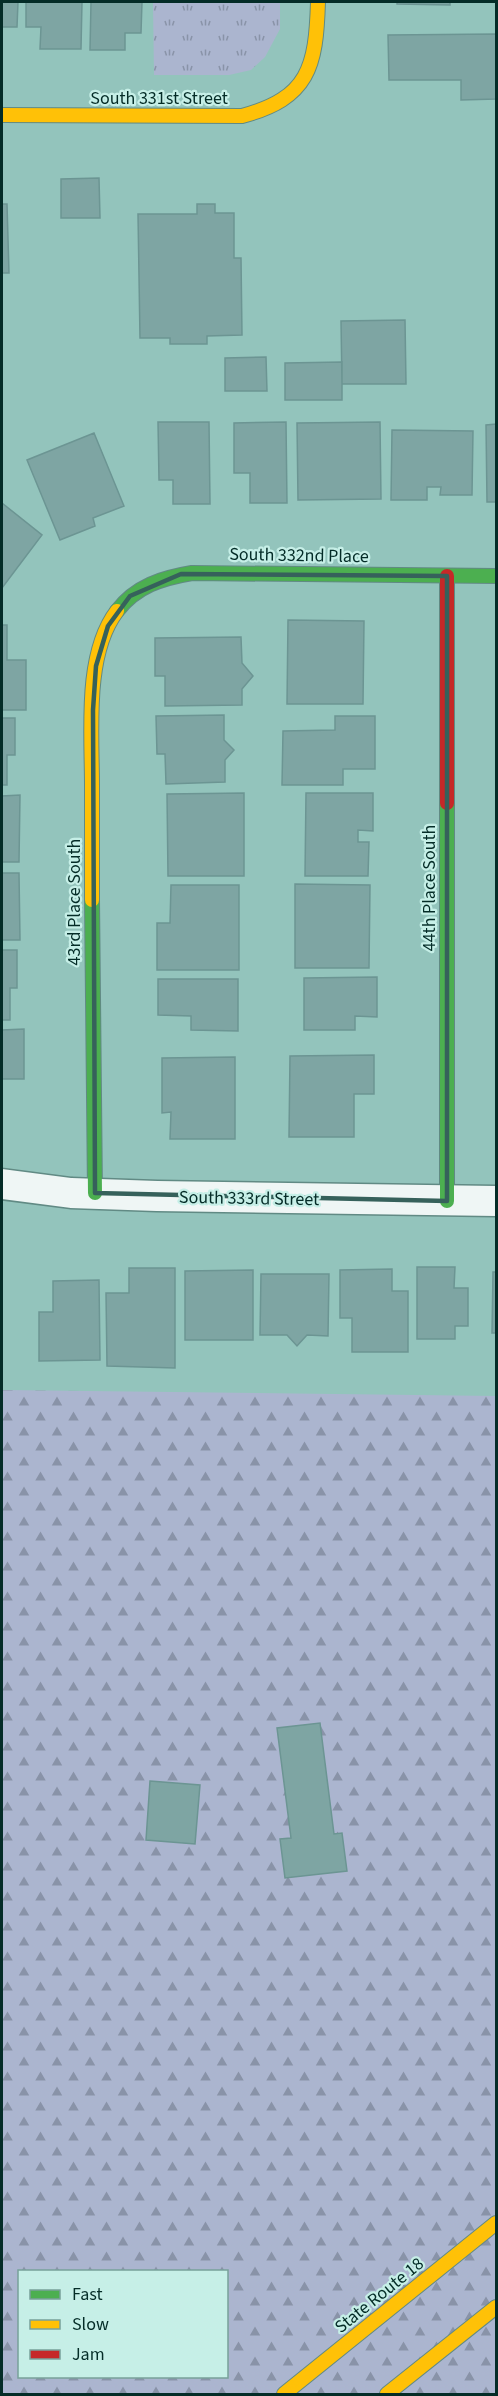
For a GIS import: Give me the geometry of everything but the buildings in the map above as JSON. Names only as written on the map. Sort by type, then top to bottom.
[{"type":"main road","name":"South 331st Street","points":[[2,115],[242,116],[264,111],[280,104],[290,96],[304,79],[314,58],[318,32],[318,2]]},
{"type":"main road","name":"South 332nd Place","points":[[115,614],[122,604],[141,589],[165,577],[181,574],[223,572],[496,576]]},
{"type":"main road","name":"44th Place South","points":[[447,576],[447,1201]]},
{"type":"main road","name":"43rd Place South","points":[[95,1193],[93,710],[99,651],[115,614]]},
{"type":"main road","name":"State Route 18","points":[[284,2394],[496,2223]]},
{"type":"main road","points":[[387,2394],[496,2307]]},
{"type":"street","name":"South 333rd Street","points":[[2,1184],[71,1193],[496,1201]]},
{"type":"highlighted area","points":[[181,574],[447,576],[447,1201],[95,1193],[93,710],[96,666],[108,626],[130,596]]},
{"type":"green space","points":[[153,2],[280,2],[280,29],[265,57],[251,70],[229,75],[154,75]]},
{"type":"green space","points":[[2,1390],[496,1396],[496,2394],[2,2394]]},
{"type":"traffic: fast","points":[[117,611],[124,602],[150,584],[192,573],[496,576]]},
{"type":"traffic: fast","points":[[447,803],[447,1201]]},
{"type":"traffic: fast","points":[[92,900],[95,1193]]},
{"type":"traffic: slow","points":[[2,115],[242,116],[264,109],[282,100],[304,77],[315,45],[318,2]]},
{"type":"traffic: slow","points":[[92,900],[92,695],[99,649],[106,629],[117,611]]},
{"type":"traffic: slow","points":[[284,2394],[496,2223]]},
{"type":"traffic: slow","points":[[387,2394],[496,2307]]},
{"type":"traffic: jam","points":[[447,576],[447,803]]}]
